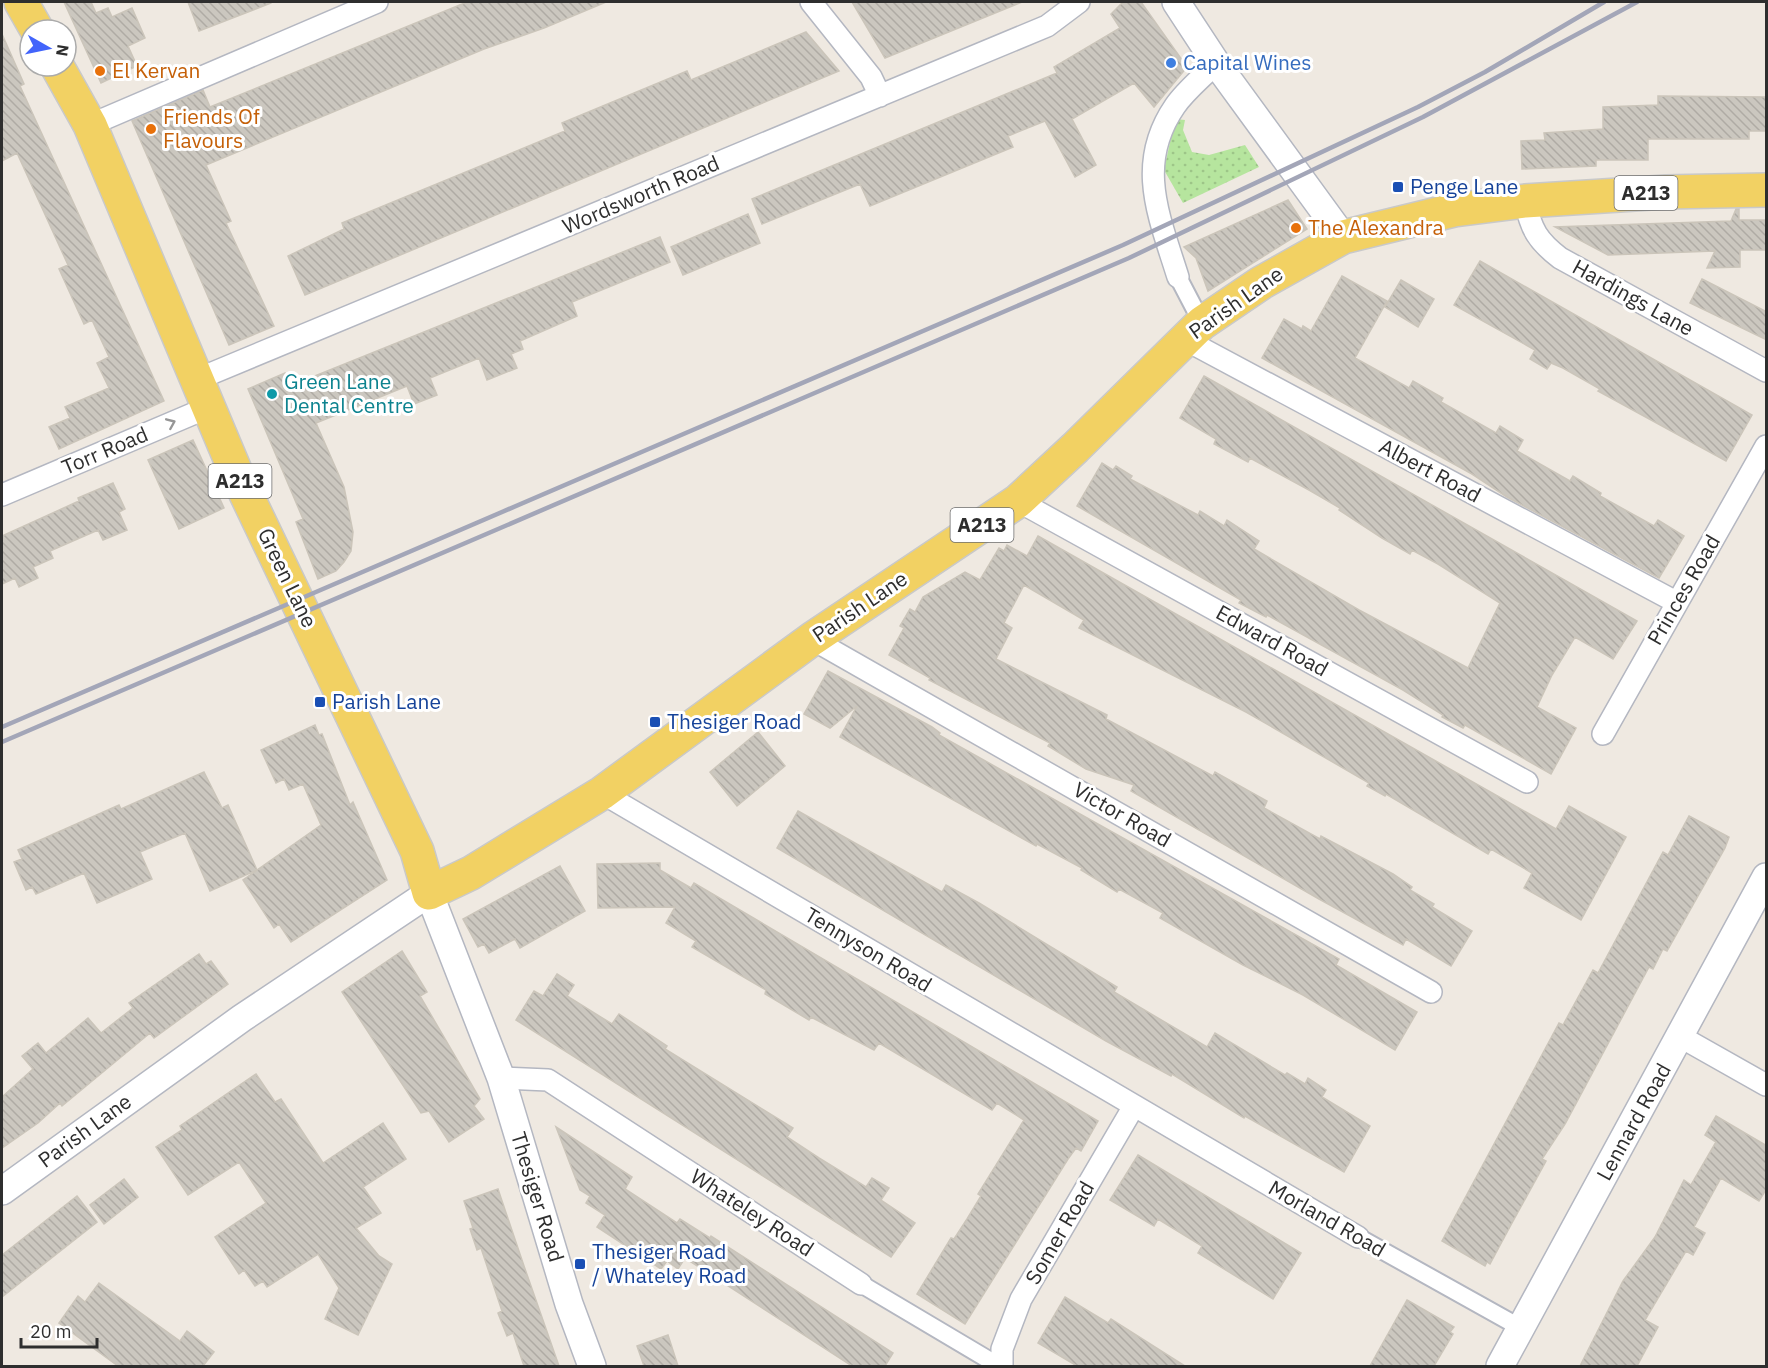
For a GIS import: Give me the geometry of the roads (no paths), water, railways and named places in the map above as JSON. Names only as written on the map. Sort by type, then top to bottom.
[{"type":"main road","points":[[21,2],[30,18]]},
{"type":"main road","name":"Green Lane","points":[[64,78],[90,125],[237,475],[417,851],[429,893]]},
{"type":"main road","name":"Parish Lane","points":[[429,893],[471,873],[602,793],[812,639],[1018,501],[1193,331],[1261,283],[1343,237],[1454,210],[1525,201],[1666,192],[1767,190]]},
{"type":"street","points":[[90,125],[377,2]]},
{"type":"street","points":[[811,2],[871,77],[880,96]]},
{"type":"street","name":"Wordsworth Road","points":[[203,393],[880,96],[1047,26],[1078,2]]},
{"type":"street","points":[[1176,2],[1216,63],[1343,237]]},
{"type":"street","points":[[1193,331],[1154,195],[1155,145],[1176,104],[1216,63]]},
{"type":"street","name":"Hardings Lane","points":[[1525,201],[1529,220],[1540,243],[1560,258],[1767,370]]},
{"type":"street","name":"Albert Road","points":[[1193,331],[1676,602]]},
{"type":"street","name":"Torr Road","points":[[2,495],[203,393]]},
{"type":"street","name":"Princes Road","points":[[1603,734],[1676,602],[1767,446]]},
{"type":"street","name":"Edward Road","points":[[1018,501],[1527,782]]},
{"type":"street","name":"Victor Road","points":[[812,639],[1431,992]]},
{"type":"street","name":"Tennyson Road","points":[[602,793],[1134,1106]]},
{"type":"street","name":"Lennard Road","points":[[1500,1366],[1767,877]]},
{"type":"street","name":"Thesiger Road","points":[[429,893],[501,1078],[569,1304],[592,1366]]},
{"type":"street","name":"Parish Lane","points":[[2,1191],[242,1018],[429,893]]},
{"type":"street","points":[[1681,1037],[1767,1085]]},
{"type":"street","name":"Whateley Road","points":[[501,1078],[548,1080],[861,1284],[1001,1366]]},
{"type":"street","name":"Morland Road","points":[[1134,1106],[1358,1238],[1521,1328]]},
{"type":"street","name":"Somer Road","points":[[1001,1366],[1002,1349],[1021,1299],[1134,1106]]},
{"type":"railway","points":[[2,727],[1123,245],[1418,107],[1485,72],[1604,2]]},
{"type":"railway","points":[[2,742],[1129,258],[1423,117],[1637,2]]},
{"type":"place","name":"Capital Wines","points":[[1171,63]]},
{"type":"place","name":"El Kervan","points":[[100,71]]},
{"type":"place","name":"Friends Of Flavours","points":[[151,129]]},
{"type":"place","name":"Penge Lane","points":[[1398,187]]},
{"type":"place","name":"The Alexandra","points":[[1296,228]]},
{"type":"place","name":"Green Lane Dental Centre","points":[[272,394]]},
{"type":"place","name":"Parish Lane","points":[[320,702]]},
{"type":"place","name":"Thesiger Road","points":[[655,722]]},
{"type":"place","name":"Thesiger Road / Whateley Road","points":[[580,1264]]}]
